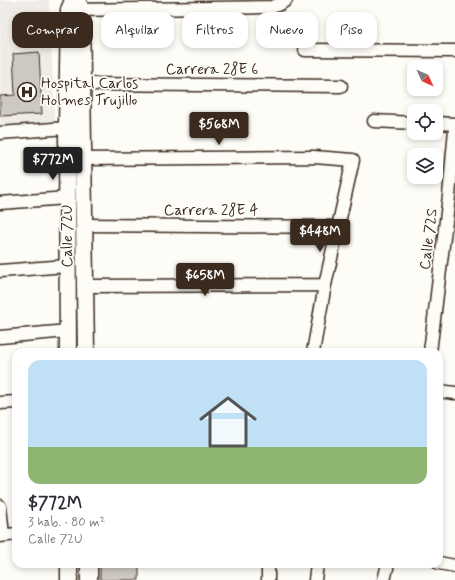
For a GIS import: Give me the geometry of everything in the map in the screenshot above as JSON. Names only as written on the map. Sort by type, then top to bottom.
[{"type":"street","points":[[75,5],[272,7],[286,0]]},
{"type":"street","name":"Calle 72U","points":[[75,5],[82,84],[86,348]]},
{"type":"street","name":"Calle 72U","points":[[68,348],[67,128],[75,5]]},
{"type":"street","points":[[305,50],[455,51]]},
{"type":"street","name":"Carrera 28E 6","points":[[82,84],[341,86]]},
{"type":"street","points":[[374,121],[407,123]]},
{"type":"street","points":[[443,124],[455,124]]},
{"type":"street","points":[[0,133],[67,128]]},
{"type":"street","name":"Calle 72S","points":[[431,348],[452,196],[455,129]]},
{"type":"street","points":[[83,159],[314,157],[353,160],[325,285],[314,348]]},
{"type":"street","points":[[0,203],[67,198]]},
{"type":"street","name":"Carrera 28E 4","points":[[85,225],[338,227]]},
{"type":"street","points":[[0,272],[67,266]]},
{"type":"street","points":[[85,286],[325,285]]},
{"type":"street","points":[[0,337],[68,331]]},
{"type":"street","points":[[443,392],[455,394]]},
{"type":"street","points":[[0,403],[12,402]]},
{"type":"street","points":[[0,506],[1,535],[12,534]]},
{"type":"street","points":[[443,564],[455,566]]},
{"type":"street","points":[[69,568],[69,580]]},
{"type":"street","points":[[89,568],[89,580]]},
{"type":"street","points":[[268,568],[268,580]]},
{"type":"street","points":[[315,580],[316,568]]},
{"type":"street","points":[[384,580],[387,568]]},
{"type":"shaded area","name":"Hospital Carlos Holmes Trujillo","points":[[0,0],[49,0],[50,12],[12,12],[12,48],[51,48],[55,123],[0,126]]},
{"type":"building","points":[[39,52],[42,114],[0,116],[0,96],[15,95],[13,54]]},
{"type":"building","points":[[100,568],[139,568],[139,580],[100,580]]},
{"type":"place","name":"Hospital Carlos Holmes Trujillo","points":[[27,92]]}]
